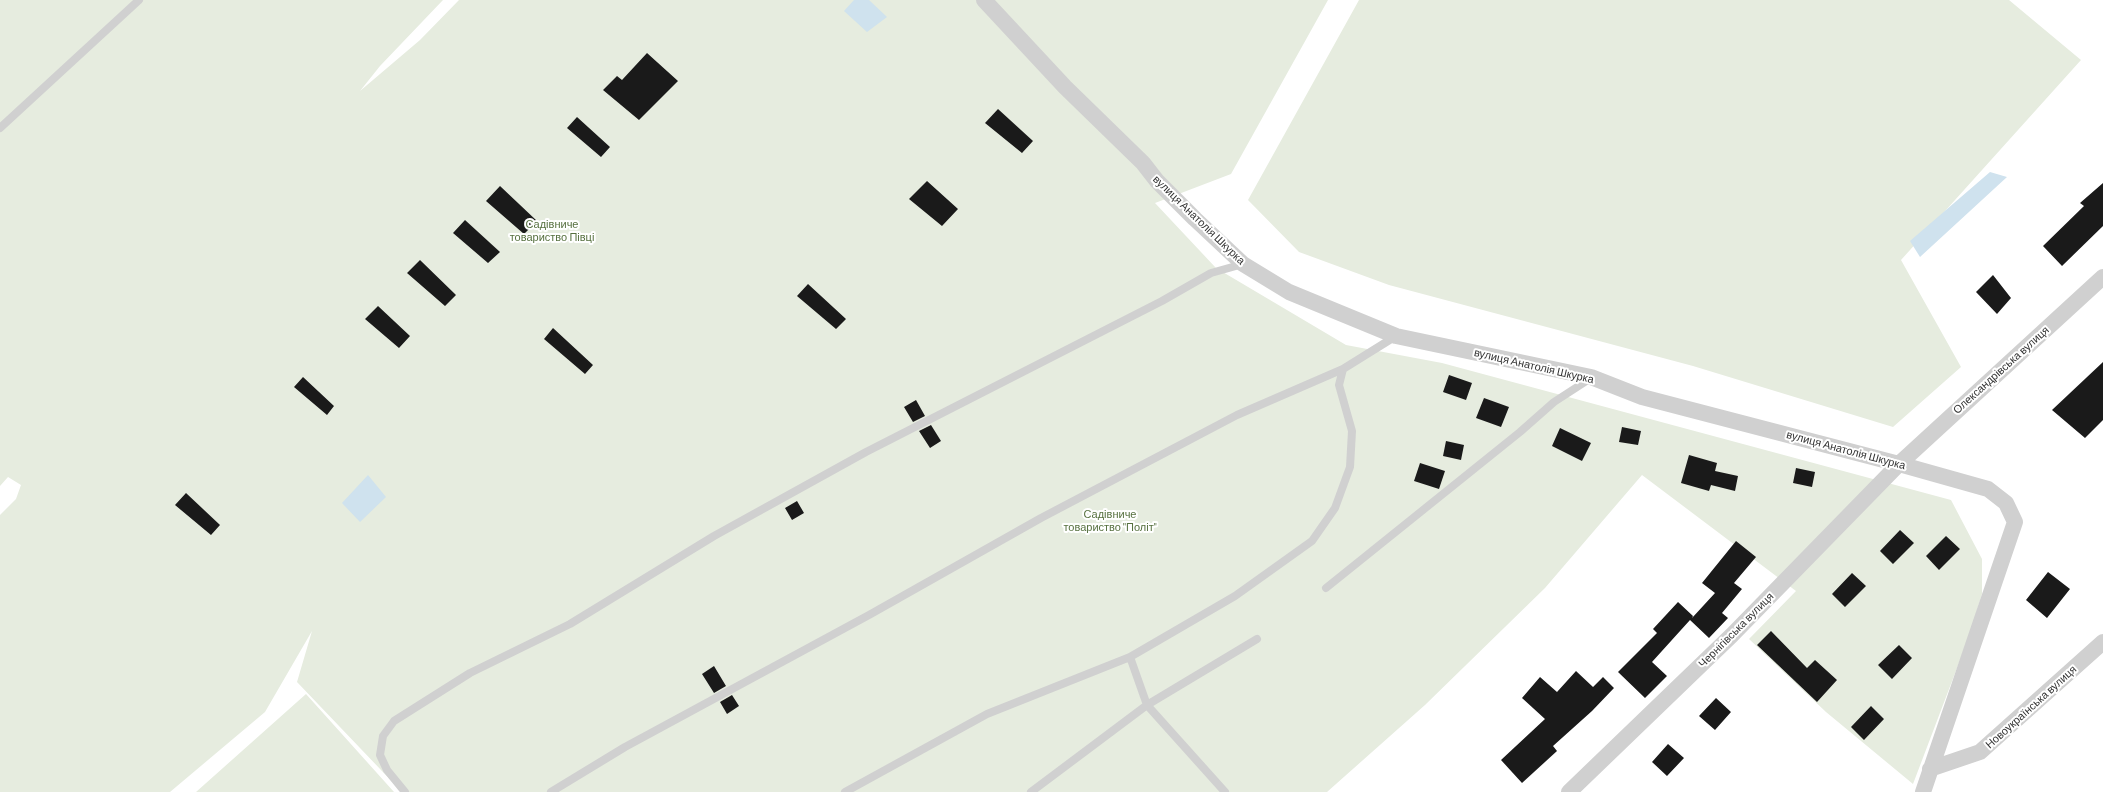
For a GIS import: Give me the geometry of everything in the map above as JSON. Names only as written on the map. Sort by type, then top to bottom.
[{"type":"street","name":"вулиця Анатолія Шкурка","points":[[984,0],[1065,87],[1143,163],[1157,181],[1195,219],[1243,264],[1290,292],[1396,336],[1591,377],[1642,397],[1899,464],[1988,489],[2006,503],[2015,522],[1923,792]]},
{"type":"street","name":"Олександрівська вулиця","points":[[1899,464],[2103,277]]},
{"type":"street","name":"Чернігівська вулиця","points":[[1569,792],[1732,635],[1899,464]]},
{"type":"street","name":"Новоукраїнська вулиця","points":[[1930,769],[1980,752],[2103,642]]},
{"type":"lane","points":[[0,128],[139,0]]},
{"type":"lane","points":[[405,792],[387,770],[380,755],[382,736],[394,721],[464,676],[570,624],[714,536],[866,452],[1162,301],[1211,273],[1243,264]]},
{"type":"lane","points":[[551,792],[625,747],[862,619],[1041,518],[1237,415],[1343,369],[1396,336]]},
{"type":"lane","points":[[845,792],[987,714],[1130,657],[1235,596],[1312,541],[1335,508],[1350,467],[1352,430],[1339,385],[1343,369]]},
{"type":"lane","points":[[1326,588],[1520,432],[1554,402],[1591,377]]},
{"type":"lane","points":[[1031,792],[1147,705],[1257,639]]},
{"type":"lane","points":[[1130,657],[1147,705],[1225,792]]},
{"type":"green space","points":[[0,0],[443,0],[380,66],[360,91],[420,40],[459,0],[1328,0],[1231,174],[1155,203],[1216,268],[1346,345],[1442,363],[1951,500],[1982,559],[1982,594],[1968,639],[1913,784],[1826,712],[1749,639],[1796,591],[1642,475],[1545,588],[1425,705],[1327,792],[402,792],[297,682],[312,631],[265,712],[170,792],[0,792],[0,515],[16,499],[21,485],[8,477],[0,486]]},
{"type":"green space","points":[[1359,0],[2009,0],[2081,60],[1901,260],[1961,367],[1893,427],[1693,366],[1389,285],[1299,252],[1248,200]]},
{"type":"green space","points":[[306,694],[394,792],[196,792]]},
{"type":"water","points":[[854,0],[869,0],[887,17],[867,32],[844,11]]},
{"type":"water","points":[[1990,172],[2007,177],[1920,257],[1910,241]]},
{"type":"water","points":[[368,475],[386,497],[360,522],[342,503]]},
{"type":"building","points":[[647,53],[678,81],[639,120],[603,90],[617,76],[622,80]]},
{"type":"building","points":[[998,109],[1033,141],[1022,153],[985,123]]},
{"type":"building","points":[[577,117],[610,147],[601,157],[567,128]]},
{"type":"building","points":[[927,181],[958,209],[942,226],[909,199]]},
{"type":"building","points":[[2103,183],[2103,226],[2062,266],[2043,246],[2084,206],[2080,203]]},
{"type":"building","points":[[500,186],[537,221],[524,234],[486,201]]},
{"type":"building","points":[[465,220],[500,252],[488,263],[453,233]]},
{"type":"building","points":[[420,260],[456,295],[445,306],[407,273]]},
{"type":"building","points":[[1993,275],[2011,298],[1997,314],[1976,292]]},
{"type":"building","points":[[808,284],[846,319],[836,329],[797,296]]},
{"type":"building","points":[[378,306],[410,336],[399,348],[365,319]]},
{"type":"building","points":[[553,328],[593,365],[585,374],[544,339]]},
{"type":"building","points":[[2103,362],[2103,420],[2085,438],[2052,410]]},
{"type":"building","points":[[1449,375],[1472,383],[1466,400],[1443,392]]},
{"type":"building","points":[[303,377],[334,406],[327,415],[294,387]]},
{"type":"building","points":[[1484,398],[1509,407],[1501,427],[1476,418]]},
{"type":"building","points":[[916,400],[925,416],[913,422],[904,407]]},
{"type":"building","points":[[931,425],[941,441],[930,448],[919,431]]},
{"type":"building","points":[[1622,427],[1641,431],[1638,445],[1619,442]]},
{"type":"building","points":[[1560,428],[1591,443],[1582,461],[1552,446]]},
{"type":"building","points":[[1446,441],[1464,445],[1461,460],[1443,456]]},
{"type":"building","points":[[1689,455],[1717,463],[1715,471],[1738,476],[1735,491],[1711,485],[1709,491],[1681,483]]},
{"type":"building","points":[[1420,463],[1445,471],[1439,489],[1414,481]]},
{"type":"building","points":[[1796,468],[1815,472],[1812,487],[1793,483]]},
{"type":"building","points":[[186,493],[220,525],[211,535],[175,505]]},
{"type":"building","points":[[797,501],[804,513],[792,520],[785,508]]},
{"type":"building","points":[[1900,530],[1914,543],[1893,564],[1880,551]]},
{"type":"building","points":[[1946,536],[1960,549],[1939,570],[1926,556]]},
{"type":"building","points":[[1736,541],[1756,557],[1734,583],[1742,589],[1722,613],[1728,618],[1709,638],[1690,620],[1652,662],[1667,676],[1645,698],[1618,672],[1657,633],[1653,629],[1678,602],[1693,616],[1692,618],[1715,593],[1702,583]]},
{"type":"building","points":[[2048,572],[2070,589],[2047,618],[2026,600]]},
{"type":"building","points":[[1852,573],[1866,586],[1845,607],[1832,594]]},
{"type":"building","points":[[1771,631],[1807,668],[1815,660],[1837,680],[1817,702],[1757,645]]},
{"type":"building","points":[[1899,645],[1912,658],[1892,679],[1878,665]]},
{"type":"building","points":[[714,666],[726,686],[714,693],[702,674]]},
{"type":"building","points":[[1576,671],[1593,687],[1603,677],[1614,688],[1592,711],[1553,746],[1557,751],[1522,783],[1501,760],[1545,719],[1522,698],[1540,677],[1557,692]]},
{"type":"building","points":[[732,695],[739,706],[727,714],[720,702]]},
{"type":"building","points":[[1716,698],[1731,712],[1715,730],[1699,716]]},
{"type":"building","points":[[1871,706],[1884,719],[1864,740],[1851,727]]},
{"type":"building","points":[[1668,744],[1684,758],[1667,776],[1652,762]]},
{"type":"park label","name":"Садівниче товариство Півці","points":[[552,230]]},
{"type":"park label","name":"Садівниче товариство \"Політ\"","points":[[1110,520]]}]
